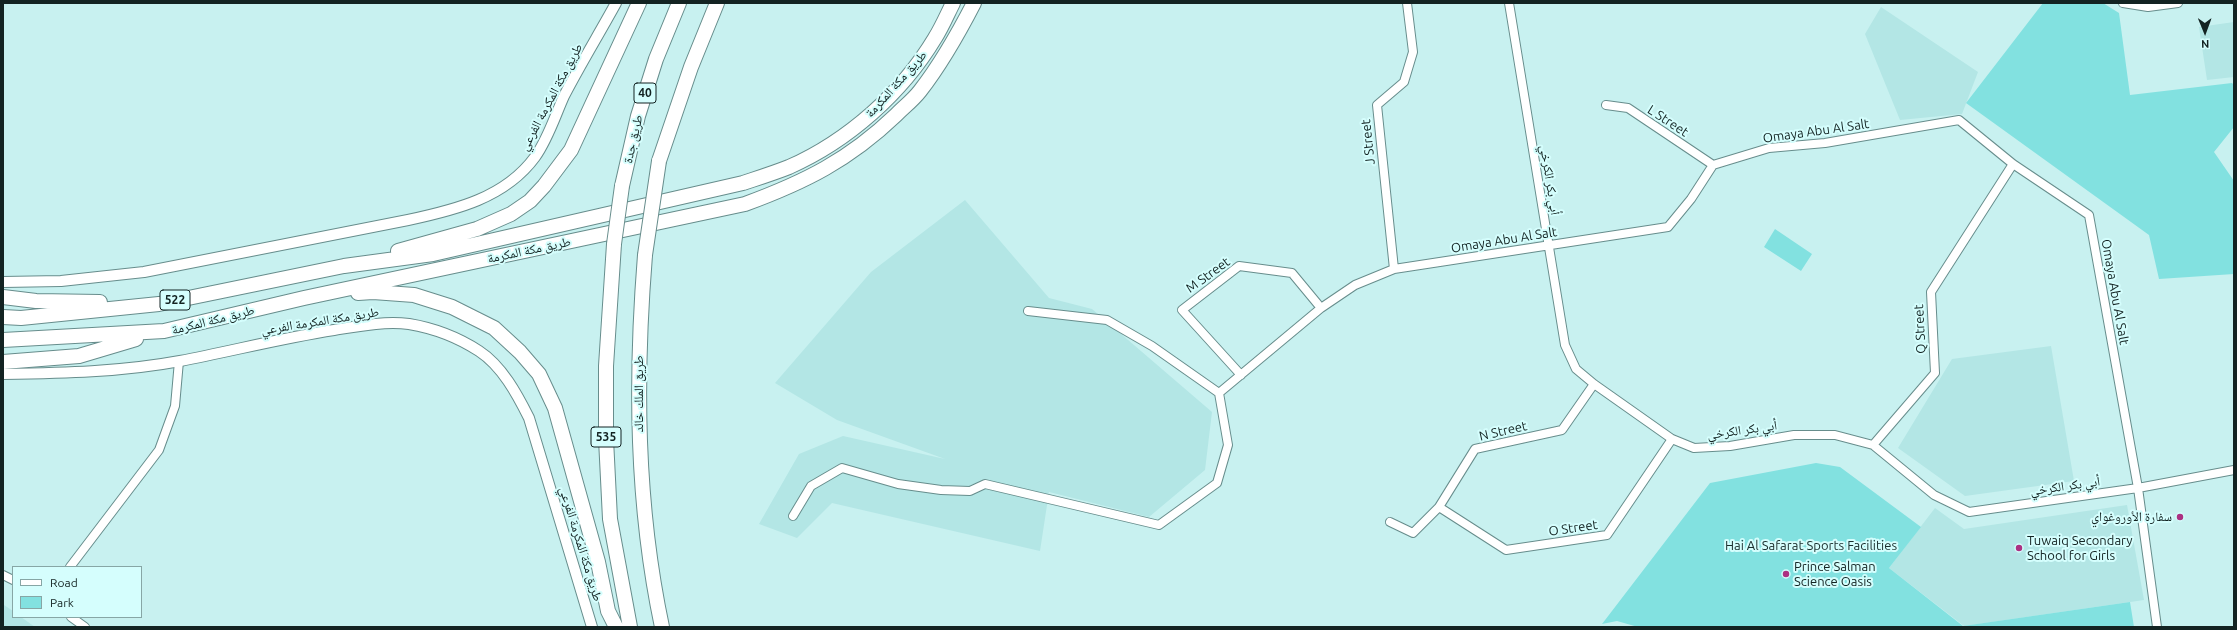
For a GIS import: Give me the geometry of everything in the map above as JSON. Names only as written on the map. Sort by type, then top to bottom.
[{"type":"highway","points":[[344,266],[477,229],[511,214],[530,201],[544,186],[571,150],[639,3]]},
{"type":"highway","name":"طريق جدة","points":[[614,244],[622,186],[638,116],[656,59],[679,3]]},
{"type":"highway","name":"طريق الملك خالد","points":[[662,627],[647,540],[639,439],[639,327],[646,255],[659,161],[689,73],[718,3]]},
{"type":"highway","name":"طريق مكة المكرمة","points":[[3,317],[21,318],[159,304],[344,266],[433,254],[743,183],[789,166],[824,148],[857,127],[884,102],[913,69],[936,38],[953,3]]},
{"type":"highway","name":"طريق مكة المكرمة","points":[[3,340],[44,339],[164,331],[304,298],[745,204],[790,187],[839,162],[879,132],[919,93],[951,46],[974,3]]},
{"type":"highway","name":"535","points":[[614,244],[606,366],[606,439],[610,519],[630,627]]},
{"type":"highway","points":[[304,298],[373,292],[414,295],[452,307],[494,328],[520,352],[539,374],[555,408],[598,562],[608,611],[616,627]]},
{"type":"highway","points":[[3,296],[36,301],[159,304]]},
{"type":"highway","points":[[3,362],[79,356],[164,331]]},
{"type":"street","name":"طريق مكة المكرمة الفرعي","points":[[3,282],[61,281],[144,272],[408,220],[474,203],[507,185],[523,172],[536,155],[565,95],[616,3]]},
{"type":"street","name":"J Street","points":[[1394,269],[1377,105],[1404,82],[1413,52],[1407,3]]},
{"type":"street","name":"أبي بكر الكرخي","points":[[1509,3],[1564,345],[1576,369],[1594,384],[1672,439],[1694,448],[1730,446],[1794,435],[1835,435],[1873,445],[1934,495],[1969,512],[2138,488],[2234,470]]},
{"type":"street","points":[[2123,3],[2148,8],[2178,3]]},
{"type":"street","name":"L Street","points":[[1606,105],[1628,108],[1713,165]]},
{"type":"street","name":"Omaya Abu Al Salt","points":[[1218,392],[1241,375],[1321,308],[1355,285],[1394,269],[1668,227],[1692,199],[1713,165],[1770,148],[1824,143],[1959,120],[2013,164],[2089,215],[2138,488],[2158,627]]},
{"type":"street","name":"Q Street","points":[[1873,445],[1935,373],[1931,292],[2013,164]]},
{"type":"street","name":"M Street","points":[[1241,375],[1182,310],[1239,266],[1292,273],[1321,308]]},
{"type":"street","points":[[793,516],[811,486],[842,468],[898,484],[941,490],[970,491],[986,484],[1159,525],[1217,483],[1228,445],[1218,392],[1152,346],[1107,320],[1028,311]]},
{"type":"street","name":"طريق مكة المكرمة الفرعي","points":[[3,374],[100,372],[179,361],[312,334],[378,323],[409,324],[436,330],[480,351],[498,368],[518,396],[529,418],[592,627]]},
{"type":"street","points":[[71,566],[159,450],[175,406],[179,361]]},
{"type":"street","name":"N Street","points":[[1390,522],[1413,533],[1439,507],[1474,449],[1562,430],[1594,384]]},
{"type":"street","name":"O Street","points":[[1439,507],[1506,550],[1607,535],[1672,439]]},
{"type":"street","points":[[3,575],[12,580]]},
{"type":"street","points":[[72,618],[85,627]]},
{"type":"shaded area","points":[[1881,7],[1978,72],[1962,114],[1900,120],[1865,34]]},
{"type":"shaded area","points":[[2234,22],[2234,77],[2207,80],[2199,27]]},
{"type":"shaded area","points":[[965,200],[1049,298],[1092,309],[1212,412],[1205,470],[1149,517],[1049,492],[1040,551],[832,503],[797,538],[759,524],[799,454],[843,436],[945,459],[837,420],[775,383],[871,272]]},
{"type":"shaded area","points":[[2051,346],[2074,481],[1965,496],[1898,448],[1952,359]]},
{"type":"shaded area","name":"Tuwaiq Secondary School for Girls","points":[[2127,505],[2144,600],[1964,626],[1889,568],[1935,508],[1964,529]]},
{"type":"shaded area","points":[[4,605],[12,610],[12,618],[22,618],[35,627],[3,627]]},
{"type":"green space","points":[[2043,3],[2103,3],[2119,13],[2130,95],[2232,83],[2234,85],[2234,127],[2214,152],[2234,181],[2234,274],[2159,279],[2149,235],[1966,103]]},
{"type":"green space","points":[[1775,229],[1812,254],[1801,271],[1764,247]]},
{"type":"green space","name":"Hai Al Safarat Sports Facilities","points":[[1816,463],[1840,467],[1921,527],[1889,568],[1963,626],[2130,602],[2134,627],[1638,627],[1617,621],[1602,624],[1710,483]]},
{"type":"place","name":"سفارة الأوروغواي","points":[[2180,517]]},
{"type":"place","name":"Tuwaiq Secondary School for Girls","points":[[2019,548]]},
{"type":"place","name":"Prince Salman Science Oasis","points":[[1786,574]]}]
